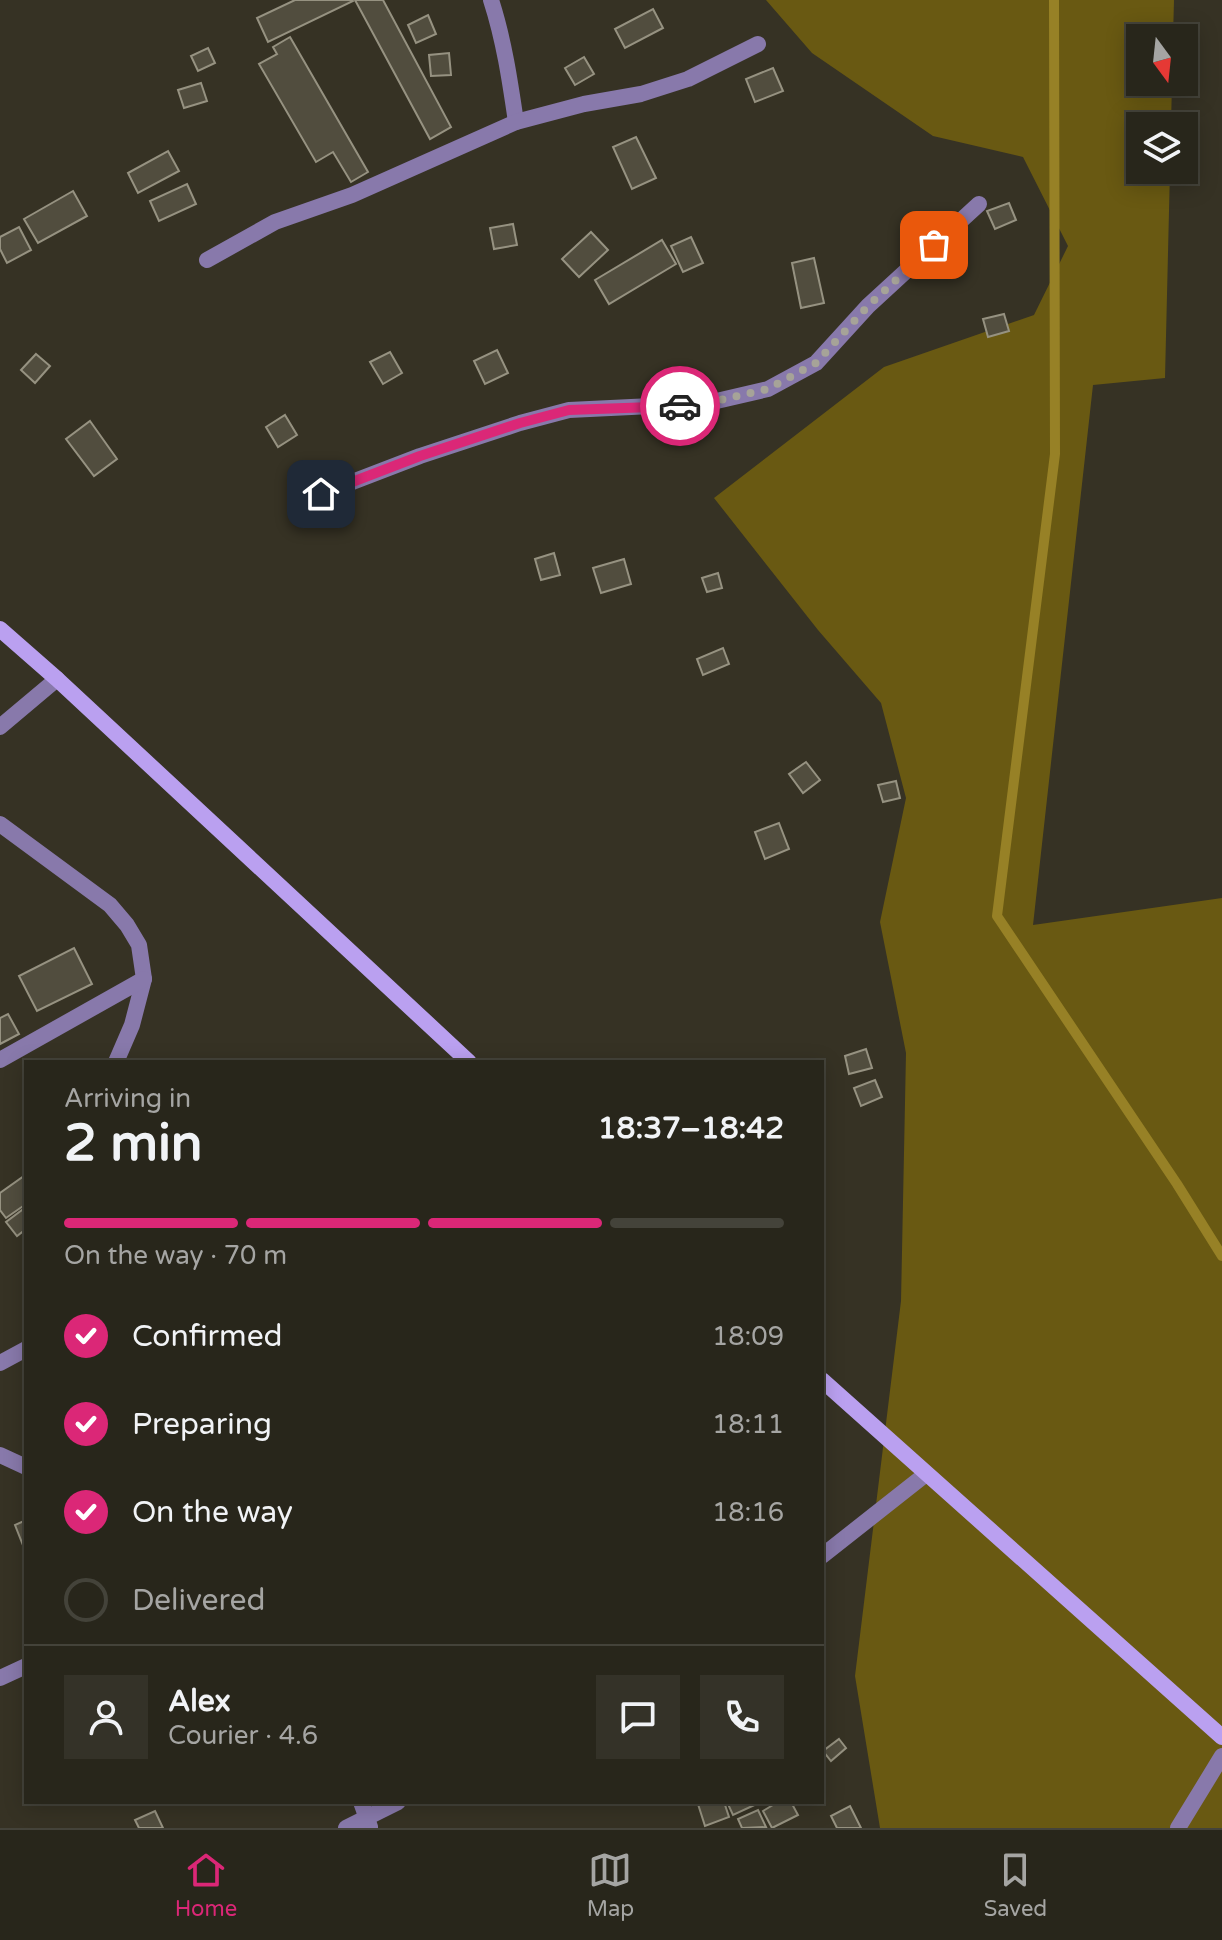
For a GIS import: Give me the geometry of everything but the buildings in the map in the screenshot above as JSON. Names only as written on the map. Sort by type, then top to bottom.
[{"type":"main road","points":[[0,629],[467,1060]]},
{"type":"main road","points":[[824,1382],[1222,1737]]},
{"type":"street","points":[[491,0],[506,56],[516,122]]},
{"type":"street","points":[[207,260],[275,222],[352,195],[516,122],[676,83],[758,44]]},
{"type":"street","points":[[321,494],[420,456],[569,410],[695,406],[768,389],[816,363],[868,306],[979,204]]},
{"type":"street","points":[[0,727],[57,679]]},
{"type":"street","points":[[0,824],[110,905],[139,945],[144,979],[132,1025],[117,1060]]},
{"type":"street","points":[[0,1060],[144,979]]},
{"type":"street","points":[[0,1363],[24,1350]]},
{"type":"street","points":[[0,1455],[24,1466]]},
{"type":"street","points":[[824,1554],[926,1474]]},
{"type":"street","points":[[0,1678],[24,1667]]},
{"type":"street","points":[[1178,1828],[1222,1756]]},
{"type":"street","points":[[362,1804],[369,1823]]},
{"type":"street","points":[[346,1828],[369,1823],[395,1804]]},
{"type":"shaded area","points":[[766,0],[1174,0],[1173,24],[1126,24],[1126,96],[1172,96],[1171,112],[1126,112],[1126,184],[1170,184],[1165,378],[1093,385],[1033,925],[1222,898],[1222,1828],[880,1828],[855,1676],[901,1301],[906,1053],[880,922],[906,798],[881,703],[818,630],[714,498],[884,367],[1034,315],[1068,246],[1023,157],[933,136],[812,53]]},
{"type":"waterway","points":[[1054,0],[1055,454],[997,916],[1222,1256]]},
{"type":"way so far","points":[[680,406],[695,406],[768,389],[816,363],[868,306],[934,245]]},
{"type":"route","points":[[321,494],[420,456],[569,410],[680,406]]}]
